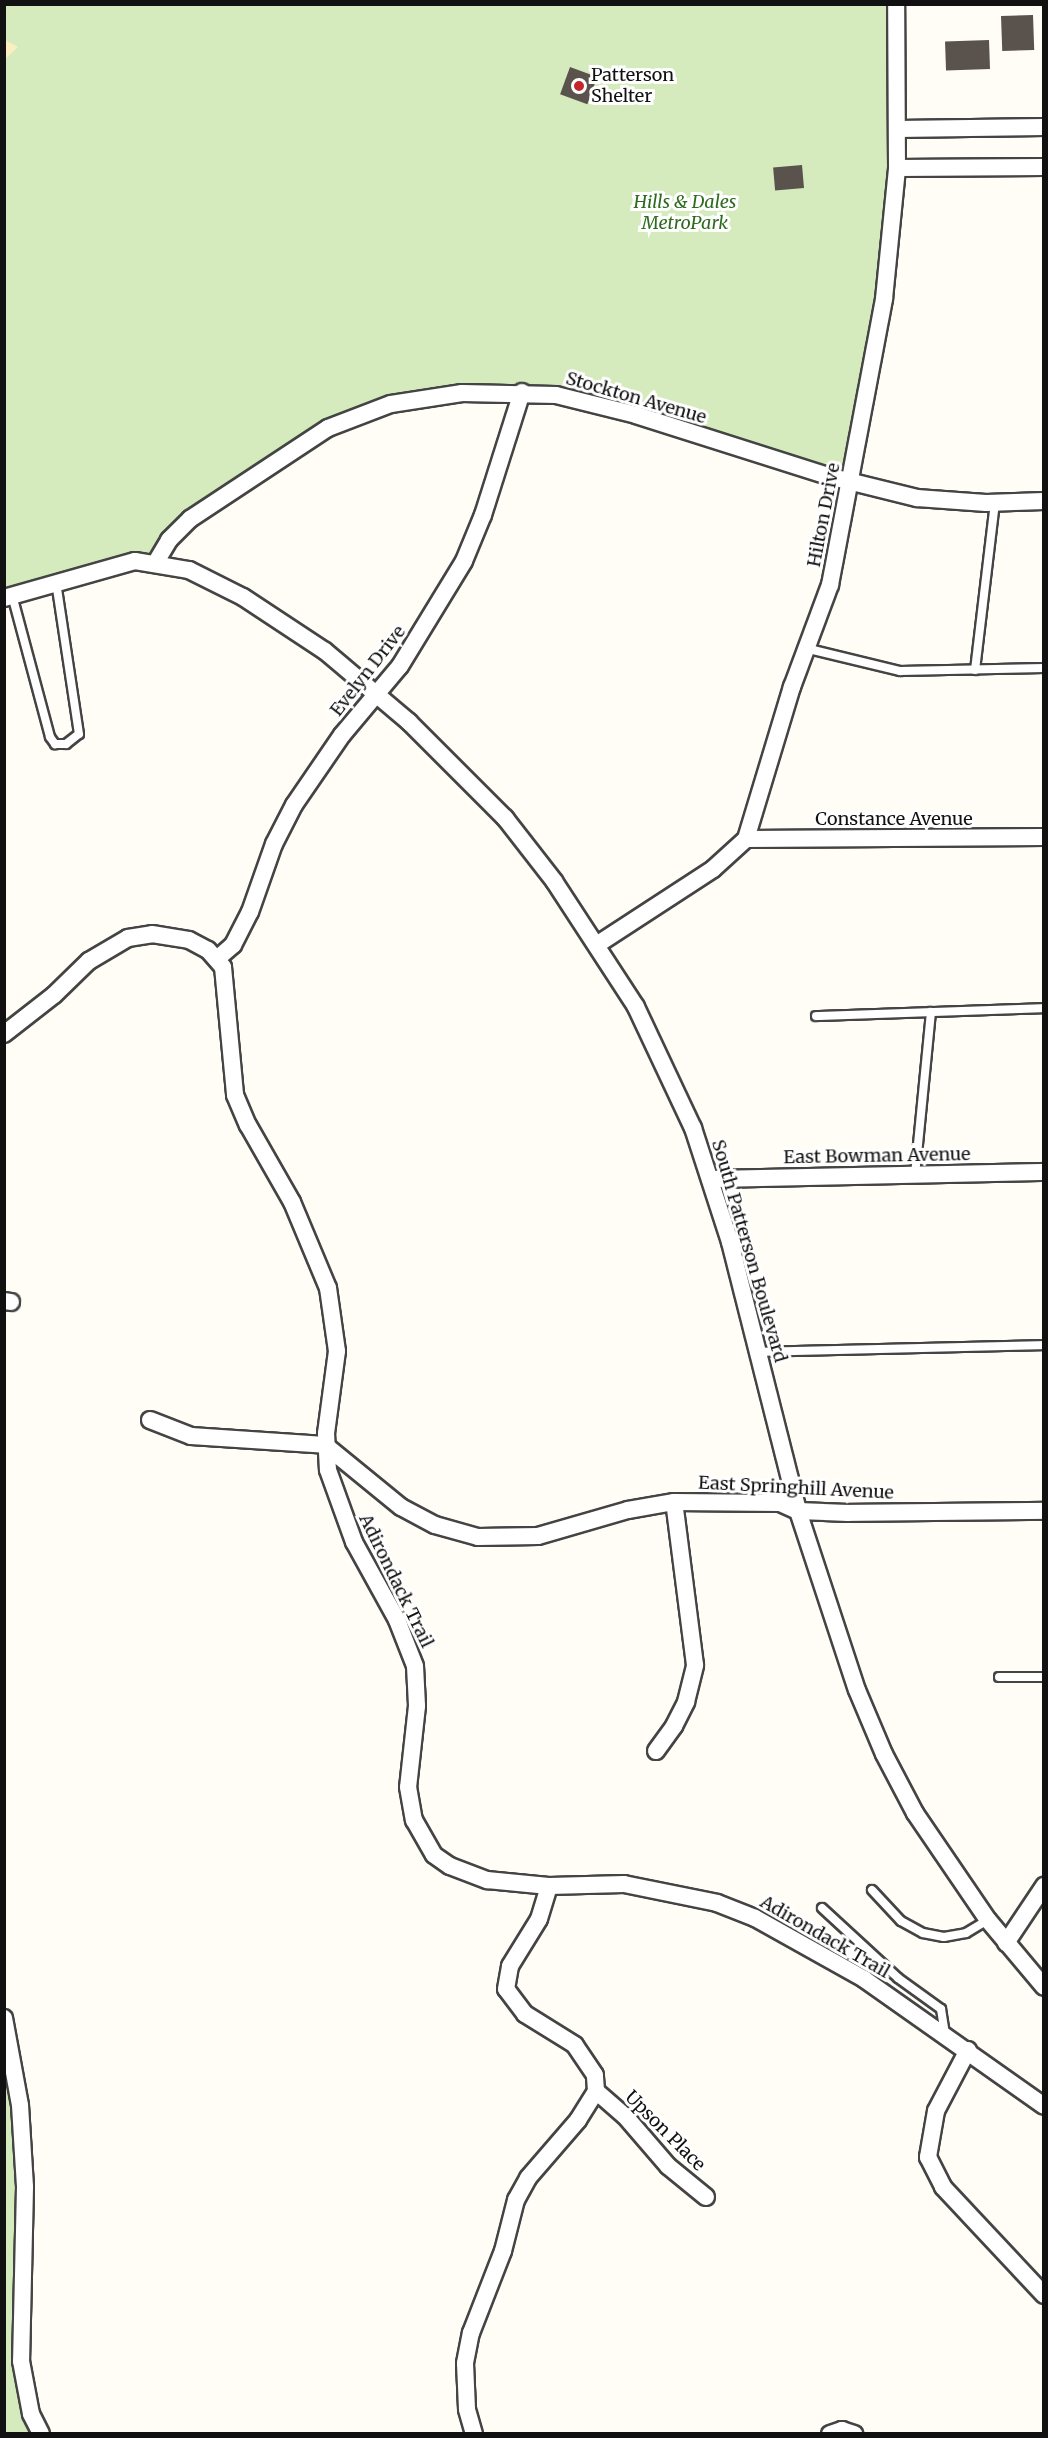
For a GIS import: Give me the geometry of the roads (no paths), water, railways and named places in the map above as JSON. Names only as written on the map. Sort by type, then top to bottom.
[{"type":"street","name":"Hilton Drive","points":[[746,839],[792,687],[809,649],[830,585],[876,356],[897,168],[896,4]]},
{"type":"street","points":[[897,129],[1044,127]]},
{"type":"street","points":[[897,168],[1044,167]]},
{"type":"street","name":"Stockton Avenue","points":[[156,562],[169,540],[190,519],[328,428],[359,414],[420,398],[522,392],[556,395],[636,415],[850,482],[917,498],[995,503],[1044,501]]},
{"type":"street","name":"Evelyn Drive","points":[[218,958],[233,945],[250,912],[274,844],[294,805],[337,742],[378,695],[424,631],[464,561],[486,505],[522,392]]},
{"type":"street","name":"South Patterson Boulevard","points":[[8,596],[135,561],[156,562],[189,570],[281,620],[378,695],[461,770],[505,818],[597,944],[636,1006],[673,1079],[711,1179],[798,1511],[857,1690],[884,1754],[915,1813],[988,1920],[1044,1987]]},
{"type":"street","name":"Constance Avenue","points":[[746,839],[1044,837]]},
{"type":"street","points":[[597,944],[713,869],[746,839]]},
{"type":"street","points":[[4,1034],[54,995],[89,961],[128,938],[165,934],[189,940],[218,958]]},
{"type":"street","name":"Adirondack Trail","points":[[218,958],[226,977],[227,1028],[235,1095],[297,1211],[319,1260],[330,1298],[337,1351],[325,1445],[341,1511],[397,1620],[415,1666],[417,1706],[408,1786],[422,1839],[434,1855],[468,1875],[487,1881],[549,1886],[624,1884],[717,1903],[801,1941],[945,2033],[1044,2106]]},
{"type":"street","name":"East Bowman Avenue","points":[[711,1179],[1044,1172]]},
{"type":"street","points":[[150,1420],[191,1436],[325,1445]]},
{"type":"street","name":"East Springhill Avenue","points":[[325,1445],[401,1507],[435,1525],[478,1537],[538,1536],[628,1510],[674,1502],[780,1503],[798,1511],[1044,1511]]},
{"type":"street","points":[[656,1751],[674,1726],[686,1702],[695,1665],[674,1502]]},
{"type":"street","points":[[474,2433],[467,2409],[465,2363],[516,2200],[528,2178],[578,2120],[596,2091],[595,2075],[582,2052],[525,2014],[506,1989],[510,1966],[539,1919],[549,1886]]},
{"type":"street","points":[[1006,1943],[1044,1886]]},
{"type":"street","points":[[4,2018],[20,2105],[25,2187],[21,2361],[31,2414],[41,2433]]},
{"type":"street","points":[[968,2050],[936,2111],[928,2157],[943,2187],[1044,2295]]},
{"type":"street","name":"Upson Place","points":[[596,2091],[625,2116],[668,2166],[706,2197]]},
{"type":"street","points":[[830,2433],[842,2430],[854,2433]]},
{"type":"lane","points":[[975,670],[995,503]]},
{"type":"lane","points":[[8,596],[50,737],[55,744],[66,744],[79,734],[56,582]]},
{"type":"lane","points":[[809,649],[900,671],[1044,668]]},
{"type":"lane","points":[[816,1016],[1044,1008]]},
{"type":"lane","points":[[915,1175],[931,1012]]},
{"type":"lane","points":[[758,1352],[1044,1345]]},
{"type":"lane","points":[[999,1677],[1044,1677]]},
{"type":"lane","points":[[872,1890],[901,1921],[923,1933],[944,1936],[966,1933],[988,1920]]},
{"type":"lane","points":[[822,1908],[898,1978],[941,2009],[945,2033]]},
{"type":"place","name":"Patterson Shelter","points":[[579,86]]},
{"type":"park label","name":"Hills & Dales MetroPark","points":[[685,213]]}]
